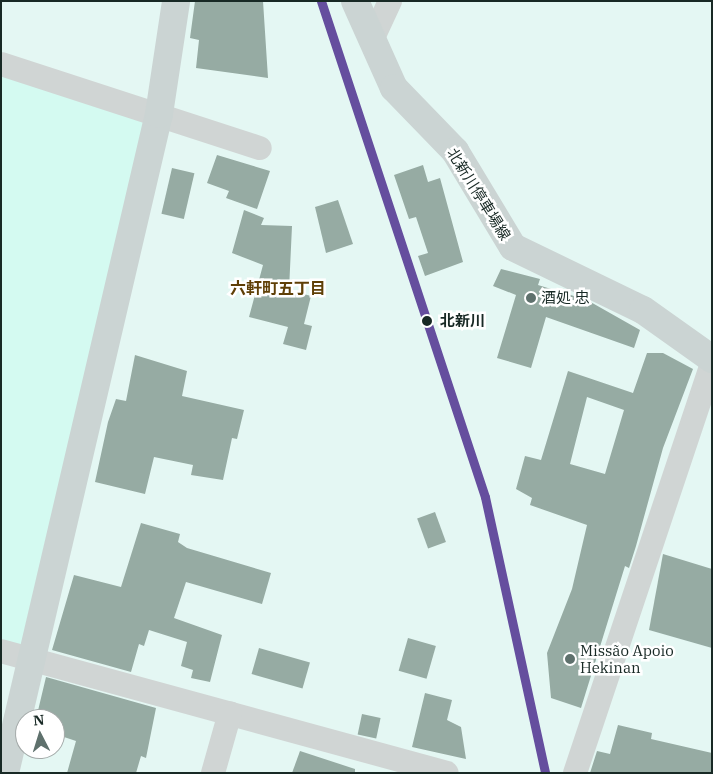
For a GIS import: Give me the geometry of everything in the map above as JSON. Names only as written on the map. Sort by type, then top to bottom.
[{"type":"street","points":[[5,773],[34,659],[159,114],[176,1]]},
{"type":"street","name":"北新川停車場線","points":[[355,1],[394,88],[455,151],[513,247],[643,310],[712,359]]},
{"type":"street","points":[[372,40],[390,1]]},
{"type":"street","points":[[1,64],[260,148]]},
{"type":"street","points":[[575,773],[712,363]]},
{"type":"street","points":[[1,651],[436,771]]},
{"type":"street","points":[[213,773],[230,713]]},
{"type":"shaded area","points":[[1,64],[159,114],[34,659],[1,651]]},
{"type":"building","points":[[195,1],[263,1],[268,78],[196,68],[199,40],[190,38]]},
{"type":"building","points":[[217,155],[270,171],[257,209],[226,198],[229,191],[207,183]]},
{"type":"building","points":[[423,165],[428,182],[440,178],[463,262],[425,276],[418,256],[428,253],[416,217],[409,219],[394,175]]},
{"type":"building","points":[[172,168],[194,173],[184,219],[161,214]]},
{"type":"building","points":[[338,200],[353,244],[326,253],[315,207]]},
{"type":"building","points":[[244,210],[264,218],[261,225],[292,226],[289,290],[311,296],[304,324],[312,326],[306,350],[283,344],[288,327],[249,317],[263,265],[232,253]]},
{"type":"building","points":[[501,269],[540,279],[538,285],[587,300],[640,330],[634,348],[546,317],[531,368],[497,358],[516,295],[493,286]]},
{"type":"building","points":[[647,353],[663,353],[693,369],[663,448],[636,546],[629,568],[625,566],[581,708],[551,698],[547,653],[572,589],[587,525],[530,505],[532,498],[516,489],[525,456],[541,460],[568,371],[633,393]],"holes":[[[587,397],[624,410],[605,474],[570,464]]]},
{"type":"building","points":[[135,355],[187,371],[182,396],[244,410],[237,439],[232,438],[223,480],[191,475],[193,465],[154,457],[145,494],[95,482],[108,422],[116,399],[126,401]]},
{"type":"building","points":[[435,512],[446,542],[428,549],[417,518]]},
{"type":"building","points":[[141,523],[180,534],[178,542],[187,548],[271,573],[262,604],[186,582],[174,618],[222,635],[210,682],[191,678],[193,670],[181,666],[187,642],[149,630],[144,646],[139,644],[131,672],[52,650],[74,575],[121,587]]},
{"type":"building","points":[[663,554],[712,569],[712,648],[649,630]]},
{"type":"building","points":[[408,638],[436,646],[427,679],[399,671]]},
{"type":"building","points":[[259,648],[310,663],[303,689],[252,674]]},
{"type":"building","points":[[46,677],[156,708],[146,758],[141,756],[136,773],[67,773],[76,741],[65,737],[65,709],[38,709]]},
{"type":"building","points":[[425,693],[452,700],[447,720],[461,727],[466,759],[412,747]]},
{"type":"building","points":[[362,714],[381,718],[376,738],[358,735]]},
{"type":"building","points":[[618,725],[652,733],[651,739],[712,753],[712,773],[590,773],[597,751],[610,754]]},
{"type":"building","points":[[300,751],[355,769],[355,773],[292,773]]},
{"type":"transit line","points":[[321,1],[485,497],[545,773]]},
{"type":"place","name":"酒処 忠","points":[[531,298]]},
{"type":"place","name":"北新川","points":[[427,321]]},
{"type":"place","name":"Missão Apoio Hekinan","points":[[570,659]]},
{"type":"district","name":"六軒町五丁目","points":[[278,288]]}]
